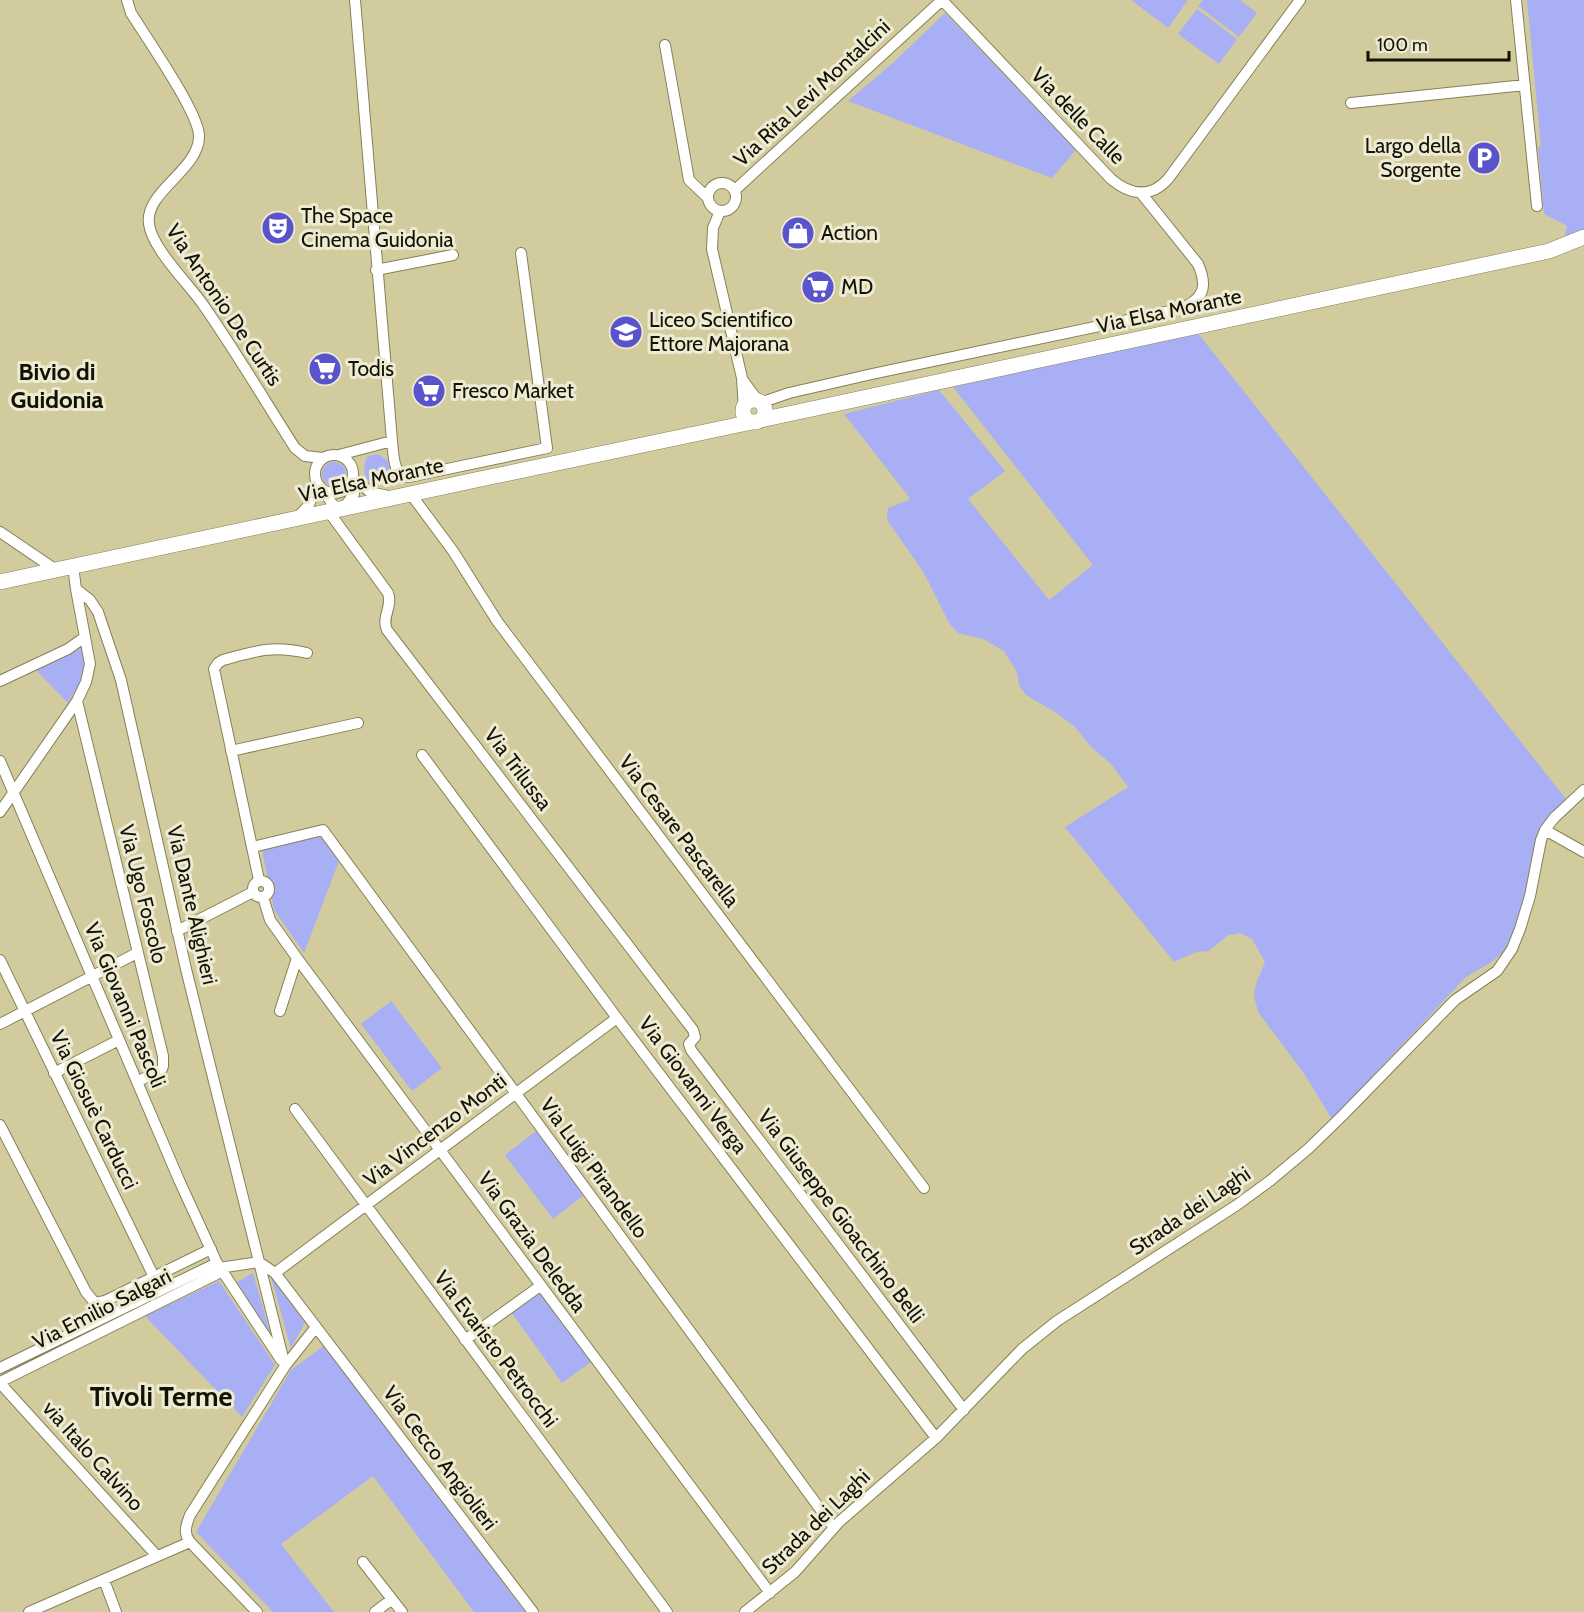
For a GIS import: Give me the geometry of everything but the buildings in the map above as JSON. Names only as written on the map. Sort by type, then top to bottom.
[{"type":"street","name":"Via Antonio De Curtis","points":[[127,0],[131,13],[193,114],[199,133],[199,142],[193,157],[154,204],[148,221],[152,233],[159,247],[204,306],[295,448],[305,456],[323,458]]},
{"type":"street","points":[[355,0],[392,441],[397,471],[401,476],[409,477],[547,448],[521,253]]},
{"type":"street","name":"Via Rita Levi Montalcini","points":[[735,190],[942,0]]},
{"type":"street","name":"Via delle Calle","points":[[942,0],[1111,179],[1125,189],[1141,194]]},
{"type":"street","points":[[759,402],[789,393],[1180,309],[1194,303],[1200,297],[1203,276],[1197,264],[1141,194],[1154,190],[1168,179],[1300,0]]},
{"type":"street","points":[[1516,0],[1537,207]]},
{"type":"street","points":[[665,45],[689,180],[708,198],[712,206],[720,211]]},
{"type":"street","points":[[1351,103],[1525,85]]},
{"type":"street","name":"Via Rita Levi Montalcini","points":[[708,198],[711,189],[718,183],[728,184],[735,190],[736,199],[732,207],[720,211],[713,228],[712,249],[752,417]]},
{"type":"street","name":"Via Elsa Morante","points":[[0,582],[752,417],[1549,251],[1584,237]]},
{"type":"street","points":[[376,270],[453,255]]},
{"type":"street","points":[[742,378],[765,411],[752,417]]},
{"type":"street","points":[[339,455],[348,460],[353,474],[354,494],[336,510],[320,486],[315,472],[319,462],[328,455],[339,455],[392,441]]},
{"type":"street","points":[[320,486],[328,492],[341,492],[351,484],[357,456],[362,448]]},
{"type":"street","points":[[353,474],[370,492],[392,497]]},
{"type":"street","points":[[296,518],[309,505],[320,486]]},
{"type":"street","name":"Via Cesare Pascarella","points":[[410,493],[453,550],[497,621],[924,1188]]},
{"type":"street","name":"Via Trilussa","points":[[336,510],[387,591],[391,604],[384,624],[389,633],[693,1030],[695,1037],[689,1044]]},
{"type":"street","points":[[0,532],[56,570]]},
{"type":"street","points":[[0,812],[77,701],[89,673],[90,660],[73,566]]},
{"type":"street","name":"Via Dante Alighieri","points":[[76,588],[90,600],[99,612],[113,651],[128,706],[177,931],[285,1366]]},
{"type":"street","points":[[0,681],[68,649],[85,637]]},
{"type":"street","points":[[177,931],[258,895],[252,887],[259,880],[215,678],[216,666],[224,660],[271,648],[307,653]]},
{"type":"street","name":"Via Ugo Foscolo","points":[[77,701],[164,1063],[159,1071],[137,1082]]},
{"type":"street","points":[[231,751],[358,723]]},
{"type":"street","name":"Via Giovanni Verga","points":[[422,755],[617,1018],[936,1437]]},
{"type":"street","name":"Via Giovanni Pascoli","points":[[0,761],[219,1267],[285,1366]]},
{"type":"street","name":"Strada dei Laghi","points":[[745,1612],[795,1572],[834,1528],[936,1437],[1022,1349],[1053,1324],[1237,1205],[1286,1168],[1342,1116],[1455,1000],[1497,971],[1512,949],[1520,929],[1545,830],[1554,818],[1584,790]]},
{"type":"street","name":"Via Luigi Pirandello","points":[[253,847],[323,830],[834,1528]]},
{"type":"street","points":[[1545,830],[1584,852]]},
{"type":"street","name":"Via Grazia Deledda","points":[[258,895],[275,928],[297,958],[770,1593]]},
{"type":"street","points":[[0,1024],[137,953]]},
{"type":"street","points":[[280,1011],[297,958]]},
{"type":"street","name":"Via Giosuè Carducci","points":[[0,960],[154,1277]]},
{"type":"street","name":"Via Vincenzo Monti","points":[[275,1273],[617,1018]]},
{"type":"street","points":[[54,1073],[119,1040]]},
{"type":"street","name":"Via Giuseppe Gioacchino Belli","points":[[689,1044],[691,1050],[964,1410]]},
{"type":"street","name":"Via Evaristo Petrocchi","points":[[295,1109],[667,1612]]},
{"type":"street","points":[[0,1125],[86,1292],[95,1303],[105,1301],[211,1249]]},
{"type":"street","points":[[219,1267],[259,1262]]},
{"type":"street","name":"Via Cecco Angiolieri","points":[[259,1262],[275,1273],[533,1612]]},
{"type":"street","name":"Via Emilio Salgari","points":[[0,1368],[219,1267]]},
{"type":"street","name":"Via Emilio Salgari","points":[[0,1383],[219,1267]]},
{"type":"street","points":[[465,1340],[540,1286]]},
{"type":"street","points":[[167,1550],[285,1366],[316,1327]]},
{"type":"street","name":"via Italo Calvino","points":[[0,1383],[157,1556]]},
{"type":"street","points":[[190,1515],[185,1531],[190,1542],[257,1612]]},
{"type":"street","points":[[29,1612],[167,1550],[190,1542]]},
{"type":"street","points":[[363,1562],[402,1612]]},
{"type":"street","points":[[104,1580],[116,1612]]},
{"type":"street","points":[[375,1612],[392,1599]]},
{"type":"shaded area","points":[[1131,0],[1188,0],[1168,28]]},
{"type":"shaded area","points":[[1203,0],[1240,0],[1257,13],[1239,37],[1198,6]]},
{"type":"shaded area","points":[[1527,0],[1584,0],[1584,232],[1564,239],[1567,226],[1544,214],[1538,147],[1541,146]]},
{"type":"shaded area","points":[[1197,9],[1237,39],[1219,64],[1178,34]]},
{"type":"shaded area","points":[[945,13],[1076,150],[1052,178],[848,101],[894,62]]},
{"type":"shaded area","points":[[1197,332],[1566,799],[1542,827],[1522,911],[1509,942],[1501,954],[1466,977],[1332,1119],[1305,1075],[1258,1012],[1254,996],[1265,962],[1252,939],[1240,933],[1228,935],[1209,951],[1196,952],[1174,962],[1065,827],[1128,787],[1111,764],[1092,748],[1075,727],[1026,695],[1019,685],[1017,672],[1004,651],[983,639],[958,633],[949,623],[924,573],[887,520],[888,508],[909,500],[909,497],[844,414],[939,390],[1005,471],[968,499],[1049,600],[1093,565],[953,387]]},
{"type":"shaded area","points":[[378,454],[388,461],[391,477],[386,483],[372,484],[364,472],[365,463],[368,456]]},
{"type":"shaded area","points":[[329,462],[339,462],[346,469],[346,479],[339,486],[329,486],[322,479],[322,469]]},
{"type":"shaded area","points":[[85,647],[85,670],[68,703],[34,668]]},
{"type":"shaded area","points":[[321,836],[339,861],[304,953],[274,910],[262,850]]},
{"type":"shaded area","points":[[391,1001],[442,1068],[412,1091],[361,1024]]},
{"type":"shaded area","points":[[536,1131],[584,1195],[553,1219],[505,1155]]},
{"type":"shaded area","points":[[253,1273],[271,1336],[237,1282]]},
{"type":"shaded area","points":[[271,1277],[305,1323],[291,1348]]},
{"type":"shaded area","points":[[219,1281],[275,1365],[242,1417],[145,1316]]},
{"type":"shaded area","points":[[540,1292],[591,1362],[562,1383],[512,1313]]},
{"type":"shaded area","points":[[325,1345],[525,1612],[474,1612],[373,1476],[281,1544],[334,1612],[273,1612],[196,1532],[291,1370]]},
{"type":"place","name":"Largo della Sorgente","points":[[1484,158]]},
{"type":"place","name":"The Space Cinema Guidonia","points":[[278,228]]},
{"type":"place","name":"Action","points":[[798,233]]},
{"type":"place","name":"MD","points":[[818,287]]},
{"type":"place","name":"Liceo Scientifico Ettore Majorana","points":[[626,332]]},
{"type":"place","name":"Todis","points":[[325,369]]},
{"type":"place","name":"Fresco Market","points":[[429,391]]},
{"type":"district","name":"Bivio di Guidonia","points":[[57,386]]},
{"type":"district","name":"Tivoli Terme","points":[[161,1397]]}]
